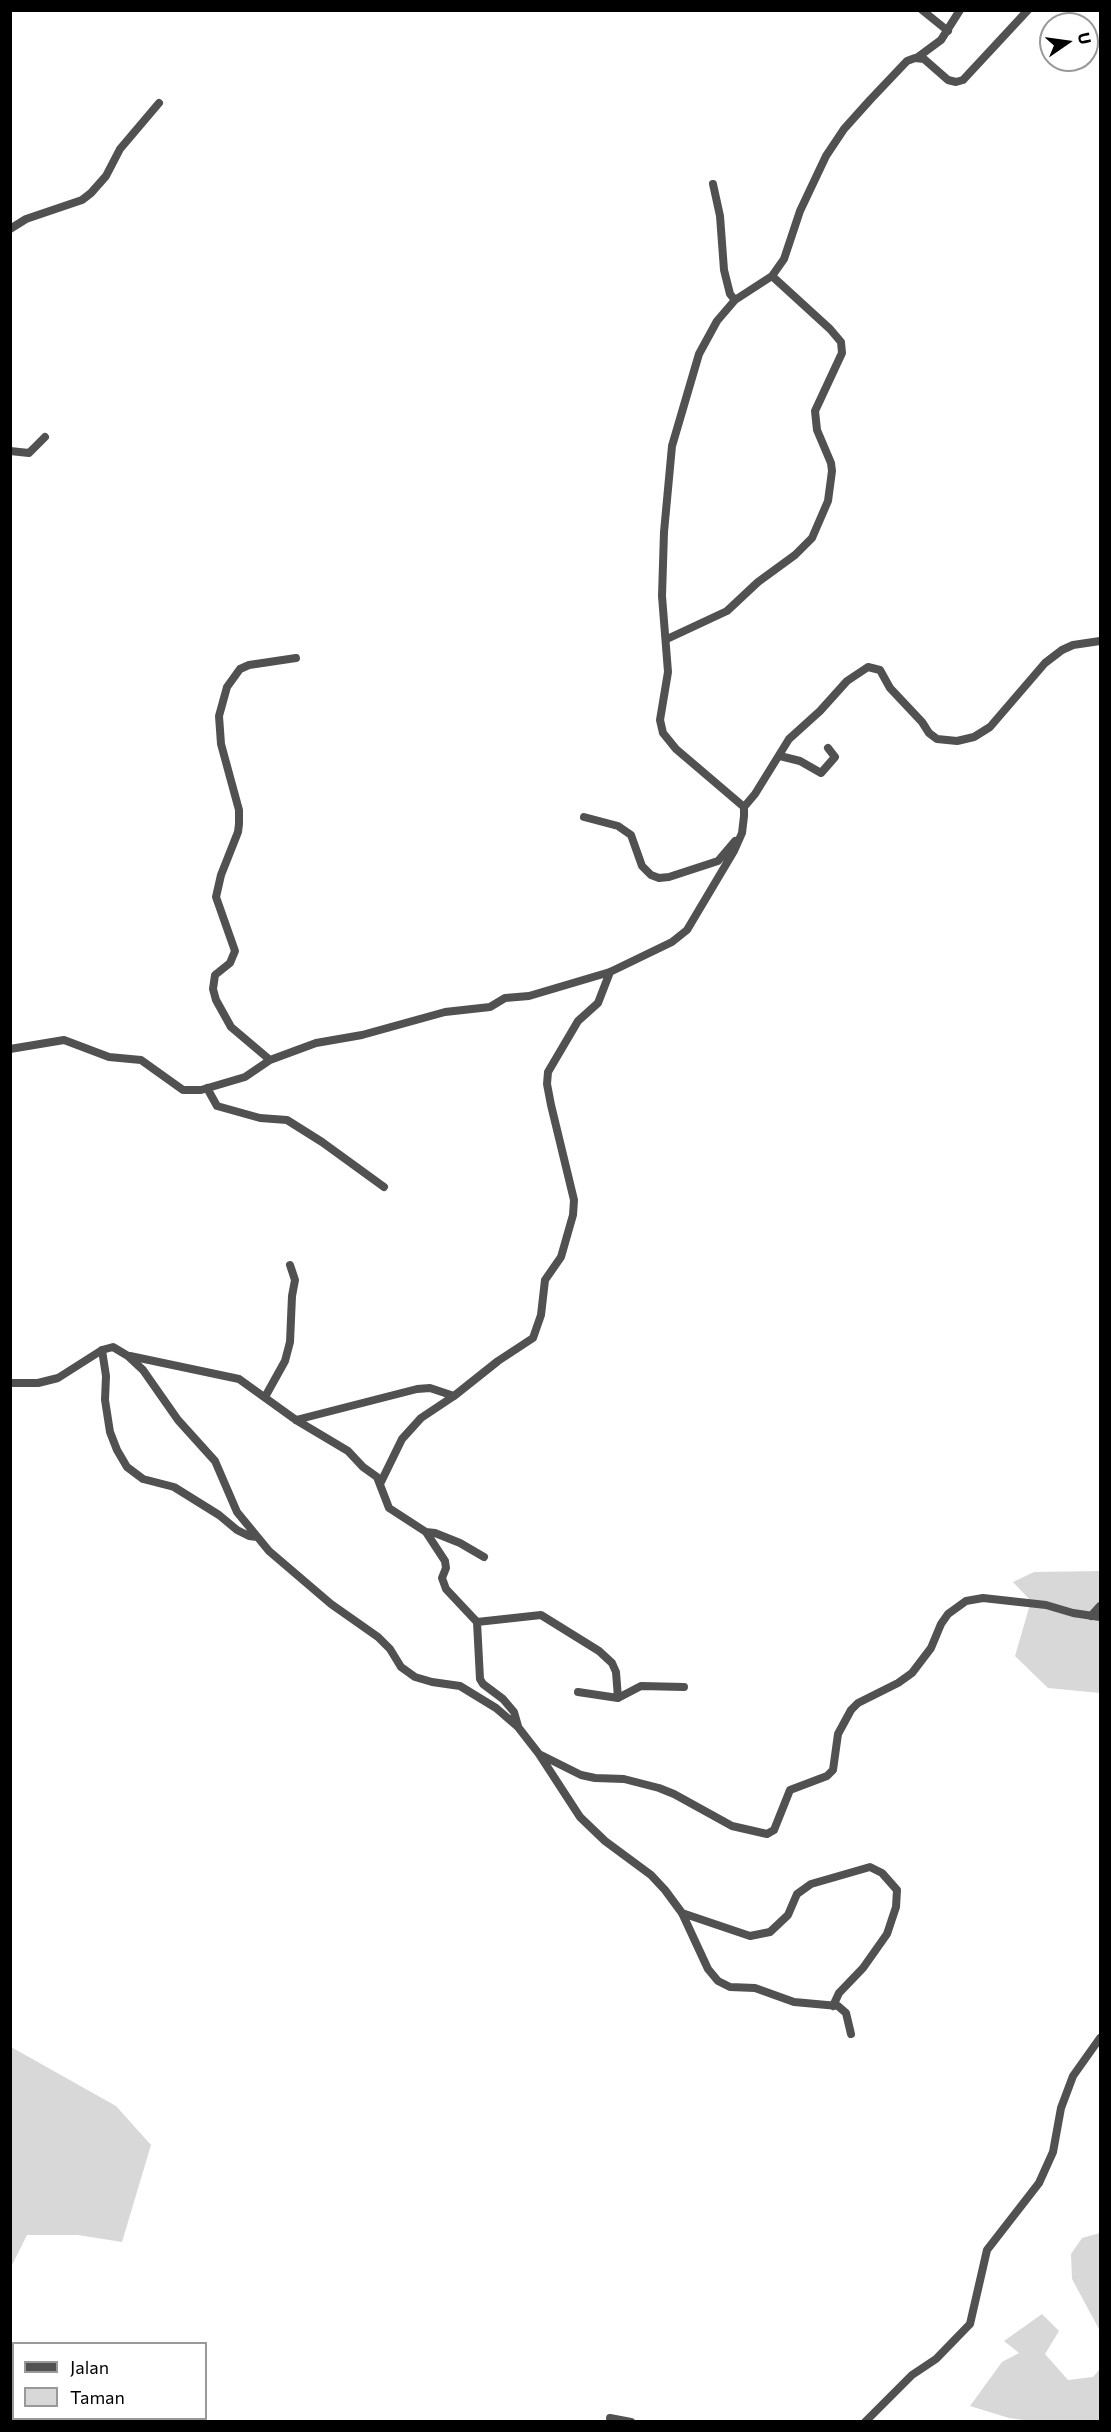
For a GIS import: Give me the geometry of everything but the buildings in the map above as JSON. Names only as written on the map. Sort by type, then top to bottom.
[{"type":"street","points":[[922,10],[948,31]]},
{"type":"street","points":[[744,807],[676,749],[663,733],[660,720],[668,672],[662,596],[664,532],[672,446],[699,354],[717,321],[735,300],[772,276],[784,259],[800,211],[826,156],[844,129],[907,61],[918,57],[941,40],[960,10]]},
{"type":"street","points":[[918,57],[924,59],[948,80],[956,82],[963,80],[1028,10]]},
{"type":"street","points":[[10,229],[26,219],[82,200],[91,193],[106,176],[120,149],[159,103]]},
{"type":"street","points":[[713,184],[720,216],[724,270],[730,294],[735,300]]},
{"type":"street","points":[[667,639],[727,612],[758,582],[795,555],[812,538],[828,501],[831,463],[817,430],[815,411],[842,353],[841,342],[772,276]]},
{"type":"street","points":[[10,451],[29,453],[45,437]]},
{"type":"street","points":[[10,1049],[64,1040],[109,1057],[141,1060],[183,1090],[207,1088],[244,1077],[270,1060],[316,1043],[362,1035],[445,1012],[490,1007],[505,998],[529,996],[610,972],[672,942],[687,930],[726,867],[741,833],[744,807],[789,740],[847,681],[868,667],[880,670],[890,688],[922,722],[929,733],[937,739],[957,741],[974,737],[990,727],[1045,663],[1062,650],[1073,645],[1101,641]]},
{"type":"street","points":[[270,1060],[231,1027],[216,1000],[213,989],[215,975],[230,963],[235,951],[216,897],[221,875],[239,824],[238,810],[221,744],[219,716],[227,687],[240,669],[249,664],[296,658]]},
{"type":"street","points":[[780,756],[800,761],[821,773],[835,757],[828,748]]},
{"type":"street","points":[[584,817],[618,826],[631,835],[642,866],[651,875],[659,878],[669,877],[718,861],[741,833]]},
{"type":"street","points":[[380,1484],[402,1439],[421,1418],[454,1396],[498,1360],[533,1338],[538,1325],[545,1280],[561,1257],[573,1215],[574,1200],[551,1105],[547,1077],[551,1066],[578,1021],[598,1003],[610,972]]},
{"type":"street","points":[[207,1088],[217,1106],[260,1118],[287,1120],[384,1187]]},
{"type":"street","points":[[265,1397],[285,1361],[290,1342],[295,1280],[290,1265]]},
{"type":"street","points":[[10,1383],[38,1383],[58,1378],[102,1350],[113,1347],[128,1356],[143,1370],[178,1420],[215,1461],[237,1512],[268,1551],[331,1604],[378,1637],[390,1649],[401,1667],[415,1677],[460,1686],[496,1708],[519,1727],[540,1754],[580,1817],[605,1841],[651,1875],[682,1913],[708,1969],[718,1981],[730,1987],[755,1988],[794,2002],[838,2006],[846,2013],[851,2034]]},
{"type":"street","points":[[102,1350],[106,1376],[105,1400],[110,1432],[117,1450],[128,1467],[142,1479],[174,1487],[219,1515],[237,1530],[249,1536],[258,1537]]},
{"type":"street","points":[[128,1356],[239,1379],[296,1420],[340,1446],[377,1477],[389,1508],[426,1532],[445,1561],[446,1568],[442,1578],[446,1589],[477,1622],[480,1679],[514,1712],[519,1727]]},
{"type":"street","points":[[296,1420],[417,1389],[430,1388],[454,1396]]},
{"type":"street","points":[[426,1532],[435,1533],[460,1543],[484,1557]]},
{"type":"street","points":[[540,1754],[581,1775],[595,1779],[624,1779],[659,1788],[732,1826],[767,1834],[774,1830],[790,1790],[827,1776],[833,1770],[838,1734],[851,1710],[858,1703],[898,1683],[912,1673],[931,1648],[940,1624],[957,1606],[973,1598],[983,1598],[1046,1605],[1073,1613],[1101,1617]]},
{"type":"street","points":[[1091,1616],[1101,1605]]},
{"type":"street","points":[[477,1622],[542,1615],[599,1651],[612,1663],[616,1672],[618,1698]]},
{"type":"street","points":[[578,1692],[618,1698],[641,1686],[684,1687]]},
{"type":"street","points":[[682,1913],[750,1936],[770,1932],[788,1915],[797,1894],[811,1884],[870,1867],[882,1874],[897,1890],[896,1907],[887,1934],[863,1968],[839,1993],[833,2006]]},
{"type":"street","points":[[865,2421],[912,2375],[936,2359],[970,2324],[987,2250],[1039,2183],[1053,2152],[1061,2108],[1073,2076],[1101,2038]]},
{"type":"street","points":[[609,2418],[631,2421]]},
{"type":"green space","points":[[1100,1571],[1100,1693],[1048,1688],[1015,1656],[1031,1601],[1013,1582],[1034,1572]]},
{"type":"green space","points":[[11,2047],[116,2106],[151,2145],[122,2242],[78,2235],[27,2235],[11,2267]]},
{"type":"green space","points":[[1100,2233],[1100,2331],[1072,2279],[1071,2254],[1082,2238]]},
{"type":"green space","points":[[1042,2314],[1059,2331],[1045,2354],[1068,2380],[1093,2377],[1100,2369],[1100,2421],[1030,2421],[1009,2418],[970,2406],[1002,2362],[1019,2353],[1004,2341]]},
{"type":"green space","points":[[10,2349],[12,2355],[12,2420],[28,2421],[11,2421]]}]
